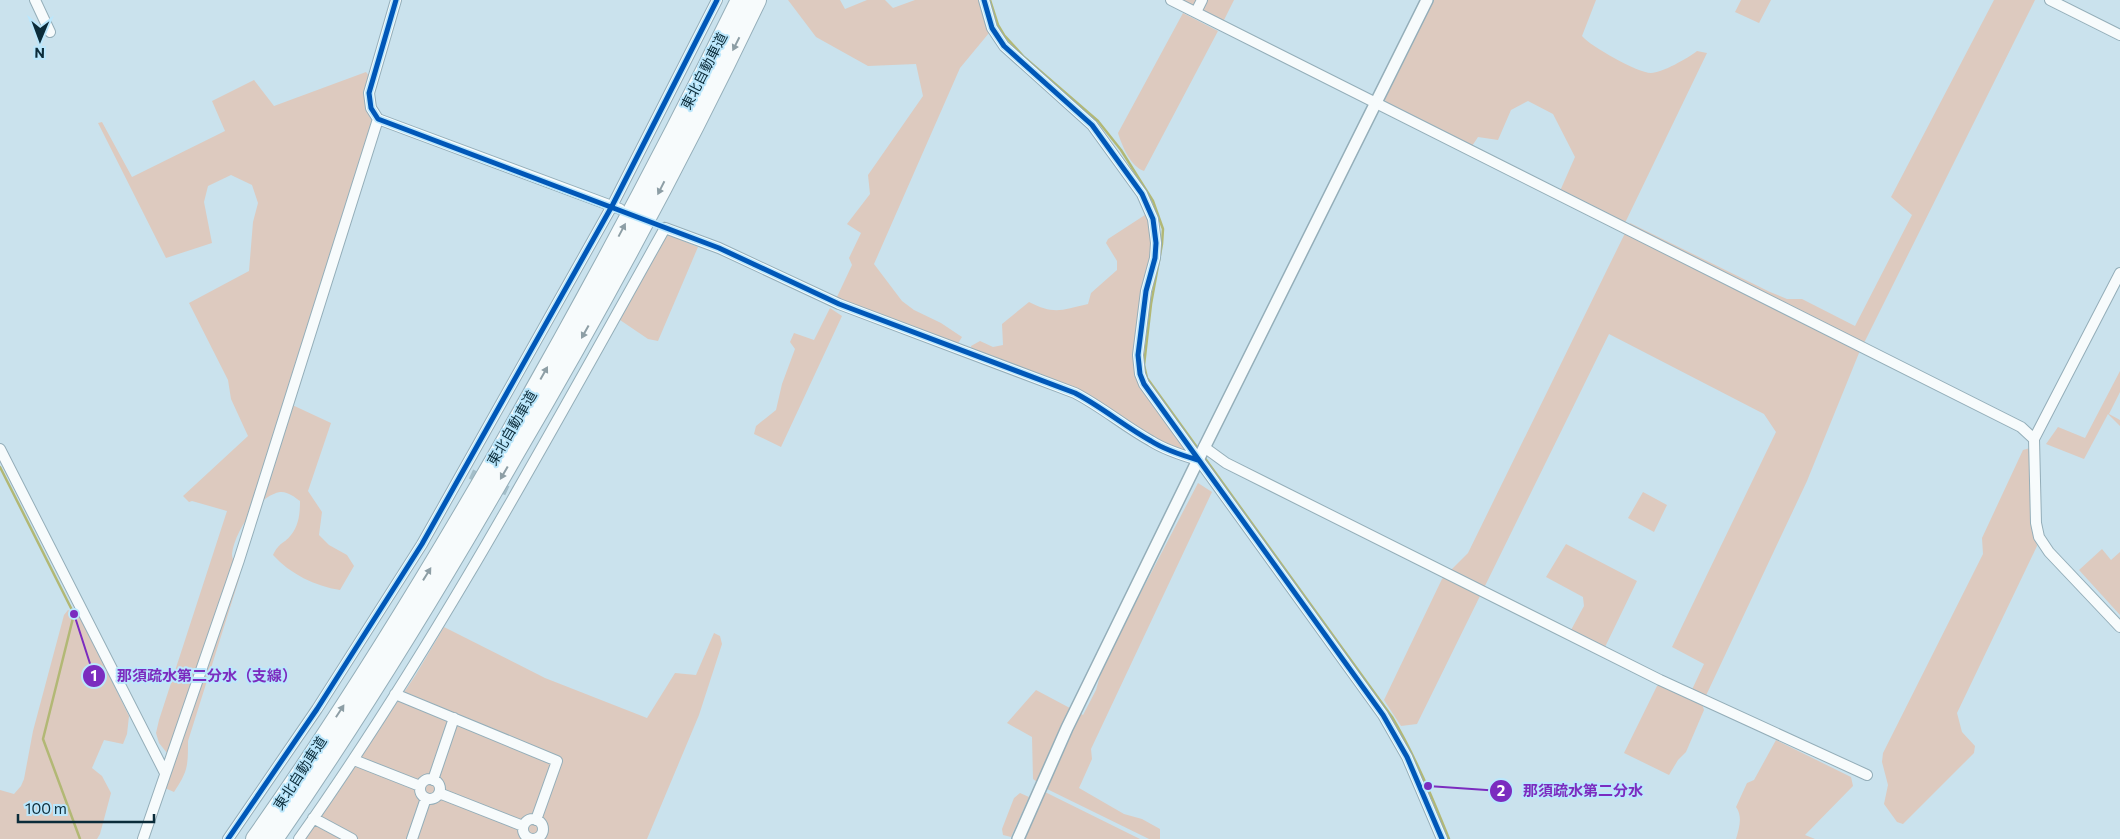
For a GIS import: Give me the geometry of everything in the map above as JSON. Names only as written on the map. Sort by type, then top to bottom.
[{"type":"highway","name":"東北自動車道","points":[[255,839],[282,801],[376,656],[449,538],[576,316],[740,0]]},
{"type":"highway","name":"東北自動車道","points":[[274,839],[401,646],[543,407],[608,289],[757,0]]},
{"type":"street","points":[[35,0],[50,32]]},
{"type":"street","points":[[396,0],[368,93],[371,108],[378,119],[616,208]]},
{"type":"street","points":[[228,839],[317,709],[468,473],[616,208],[717,0]]},
{"type":"street","points":[[984,0],[992,28],[1004,46],[1092,125],[1142,194],[1153,219],[1156,243],[1138,354],[1140,374],[1144,384],[1383,715],[1407,757],[1442,839]]},
{"type":"street","points":[[1171,0],[2020,427],[2034,439]]},
{"type":"street","points":[[1196,12],[1202,0]]},
{"type":"street","points":[[1018,839],[1067,728],[1204,447],[1427,0]]},
{"type":"street","points":[[2050,0],[2120,34]]},
{"type":"street","points":[[142,839],[239,560],[378,119]]},
{"type":"street","points":[[299,839],[354,760],[446,613],[665,228],[719,248],[839,304],[1075,393],[1096,404],[1151,441],[1171,451],[1198,460]]},
{"type":"street","points":[[2120,273],[2034,439],[2036,523],[2039,537],[2049,552],[2120,627]]},
{"type":"street","points":[[1204,447],[1226,464],[1660,680],[1867,776]]},
{"type":"street","points":[[0,449],[165,773]]},
{"type":"street","points":[[395,694],[557,761],[536,820]]},
{"type":"street","points":[[433,780],[454,718]]},
{"type":"street","points":[[354,760],[420,786]]},
{"type":"street","points":[[433,780],[438,784],[439,793],[434,798],[426,798],[420,792],[420,786],[424,781],[433,780]]},
{"type":"street","points":[[439,793],[523,826]]},
{"type":"street","points":[[412,839],[426,798]]},
{"type":"street","points":[[313,818],[352,839]]},
{"type":"street","points":[[536,820],[542,825],[541,833],[537,837],[529,838],[524,833],[523,826],[527,821],[536,820]]},
{"type":"shaded area","points":[[788,0],[840,0],[845,9],[867,0],[885,0],[893,8],[915,0],[980,0],[989,33],[960,68],[874,264],[902,301],[914,310],[941,323],[962,337],[957,345],[836,299],[852,265],[849,258],[861,233],[847,224],[870,194],[868,175],[923,96],[916,64],[868,66],[816,37]]},
{"type":"shaded area","points":[[1179,0],[1234,0],[1223,22]]},
{"type":"shaded area","points":[[1431,0],[1596,0],[1582,36],[1594,46],[1636,69],[1651,73],[1656,72],[1668,68],[1697,51],[1707,53],[1624,225],[1560,191],[1575,157],[1553,114],[1528,101],[1511,110],[1498,140],[1478,137],[1472,146],[1386,103],[1384,96]]},
{"type":"shaded area","points":[[1741,0],[1771,0],[1759,23],[1735,12]]},
{"type":"shaded area","points":[[1994,0],[2035,0],[1859,353],[1807,481],[1702,704],[1704,710],[1686,752],[1678,760],[1669,775],[1624,753],[1657,686],[1660,684],[1689,696],[1704,664],[1672,647],[1776,432],[1764,414],[1609,334],[1417,724],[1401,726],[1384,700],[1442,579],[1468,553],[1630,223],[1770,292],[1787,299],[1802,299],[1855,326],[1912,215],[1891,197]]},
{"type":"shaded area","points":[[1183,13],[1218,31],[1144,171],[1131,161],[1118,133]]},
{"type":"shaded area","points":[[366,72],[370,77],[376,118],[288,403],[331,423],[308,491],[322,512],[319,535],[329,545],[347,555],[354,566],[340,590],[321,586],[295,573],[273,555],[296,527],[300,501],[288,493],[280,492],[271,495],[255,508],[237,536],[234,546],[232,554],[240,576],[188,741],[186,768],[174,792],[165,788],[171,763],[167,753],[159,743],[156,733],[227,511],[192,501],[189,502],[183,496],[248,436],[231,399],[228,380],[189,303],[249,271],[253,222],[258,203],[252,185],[231,175],[208,186],[204,202],[212,243],[166,258],[98,123],[102,122],[132,177],[225,131],[212,101],[254,80],[274,106]]},
{"type":"shaded area","points":[[1148,213],[1154,247],[1134,350],[1134,375],[1184,446],[1183,451],[1173,449],[1124,421],[972,351],[971,346],[980,341],[993,347],[1003,345],[1002,324],[1029,302],[1052,310],[1088,304],[1091,293],[1117,270],[1117,261],[1106,243],[1108,239]]},
{"type":"shaded area","points":[[667,234],[698,247],[658,341],[648,339],[620,320]]},
{"type":"shaded area","points":[[830,308],[842,316],[781,447],[754,434],[756,426],[776,410],[782,384],[795,349],[790,342],[794,333],[814,340]]},
{"type":"shaded area","points":[[2120,371],[2120,392],[2109,414],[2120,420],[2120,426],[2108,414],[2084,459],[2046,444],[2058,427],[2085,438]]},
{"type":"shaded area","points":[[2030,448],[2033,527],[2037,546],[1957,713],[1962,732],[1975,746],[1974,753],[1903,824],[1897,822],[1884,804],[1888,785],[1882,762],[1883,753],[1983,554],[1982,538],[2023,450]]},
{"type":"shaded area","points":[[1198,483],[1212,492],[1091,749],[1092,759],[1079,788],[1124,814],[1142,819],[1160,829],[1160,839],[1149,839],[1047,789],[1033,779],[1032,737],[1007,723],[1036,690],[1083,715],[1096,690],[1103,665]]},
{"type":"shaded area","points":[[1643,492],[1667,505],[1654,532],[1628,518]]},
{"type":"shaded area","points":[[1566,544],[1637,581],[1605,647],[1571,630],[1584,606],[1583,597],[1546,577]]},
{"type":"shaded area","points":[[2102,549],[2111,560],[2120,552],[2120,615],[2079,570]]},
{"type":"shaded area","points":[[68,610],[80,616],[129,716],[127,734],[123,744],[104,740],[92,768],[102,776],[111,793],[100,834],[97,839],[0,839],[0,790],[14,794],[24,779],[33,731],[64,615]]},
{"type":"shaded area","points":[[444,627],[545,678],[647,718],[675,673],[696,675],[714,633],[720,636],[722,644],[699,715],[647,839],[305,839],[415,676]]},
{"type":"shaded area","points":[[1776,740],[1851,777],[1853,786],[1805,835],[1815,839],[1736,839],[1740,819],[1736,807],[1747,783],[1754,780]]},
{"type":"shaded area","points":[[1043,791],[1140,839],[1020,839]]},
{"type":"shaded area","points":[[1020,793],[1029,797],[1011,837],[1003,835],[1002,829],[1014,798]]},
{"type":"waterway","points":[[990,0],[998,25],[1004,35],[1024,57],[1098,121],[1121,150],[1153,201],[1163,229],[1151,304],[1144,365],[1147,378],[1199,450]]},
{"type":"waterway","points":[[1204,457],[1392,717],[1416,762],[1449,839]]},
{"type":"waterway","points":[[0,467],[74,614],[43,739],[80,839]]},
{"type":"tunnel","points":[[471,474],[510,492]]},
{"type":"cycle path","points":[[396,0],[369,93],[371,108],[378,119],[719,248],[839,304],[1075,393],[1156,444],[1198,460]]},
{"type":"cycle path","points":[[228,839],[317,709],[422,544],[612,206],[717,0]]},
{"type":"cycle path","points":[[984,0],[992,28],[1004,46],[1092,125],[1142,194],[1153,219],[1156,243],[1155,258],[1146,291],[1138,355],[1140,374],[1144,384],[1383,715],[1407,757],[1442,839]]},
{"type":"place","name":"那須疏水第二分水（支線）","points":[[74,614]]},
{"type":"place","name":"那須疏水第二分水","points":[[1428,786]]}]
